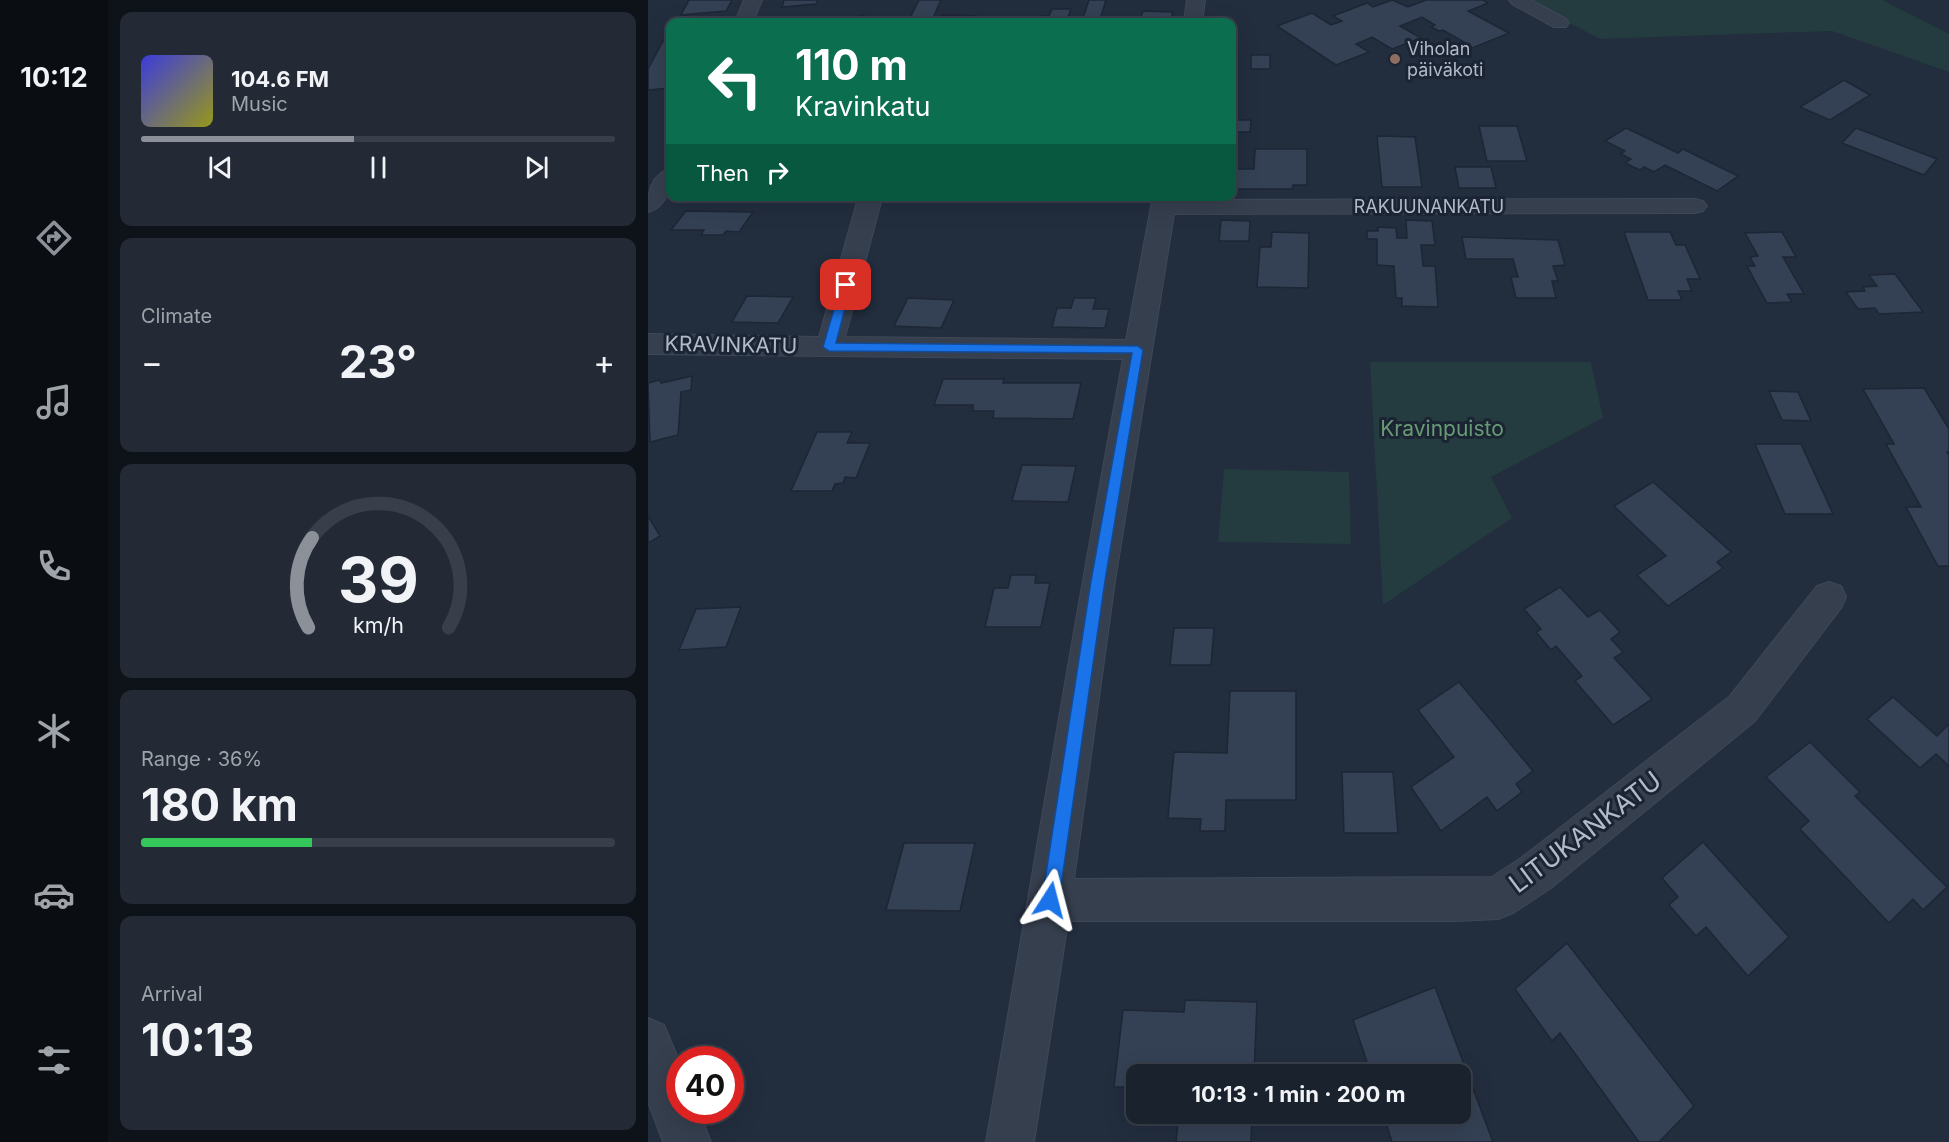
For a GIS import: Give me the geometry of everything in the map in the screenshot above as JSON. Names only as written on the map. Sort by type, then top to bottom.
[{"type":"street","points":[[746,18],[753,0]]},
{"type":"street","points":[[1193,18],[1196,0]]},
{"type":"street","points":[[1518,0],[1560,23]]},
{"type":"street","points":[[648,206],[666,181]]},
{"type":"street","points":[[829,347],[869,202]]},
{"type":"street","points":[[1010,1142],[1050,900],[1098,581],[1164,202]]},
{"type":"street","name":"RAKUUNANKATU","points":[[1164,202],[1548,208],[1695,206]]},
{"type":"street","name":"KRAVINKATU","points":[[648,344],[1138,350]]},
{"type":"street","name":"LITUKANKATU","points":[[1050,900],[1455,900],[1497,897],[1536,873],[1742,709],[1829,597]]},
{"type":"street","points":[[648,1041],[687,1142]]},
{"type":"green space","points":[[1525,0],[1882,0],[1949,34],[1949,72],[1832,31],[1600,39]]},
{"type":"green space","name":"Kravinpuisto","points":[[1370,362],[1591,362],[1603,418],[1491,477],[1512,518],[1383,605]]},
{"type":"green space","points":[[1224,469],[1349,472],[1351,544],[1218,542]]},
{"type":"building","points":[[689,0],[732,0],[726,11],[681,15]]},
{"type":"building","points":[[784,0],[818,0],[816,4],[782,7]]},
{"type":"building","points":[[919,0],[941,0],[933,18],[910,18]]},
{"type":"building","points":[[1089,0],[1106,0],[1100,18],[1083,18]]},
{"type":"building","points":[[1392,0],[1408,7],[1426,0],[1483,0],[1488,3],[1468,11],[1509,33],[1470,49],[1460,44],[1464,42],[1443,30],[1439,31],[1431,27],[1435,25],[1422,17],[1400,26],[1421,38],[1392,49],[1372,37],[1356,44],[1369,52],[1336,65],[1277,26],[1312,13],[1331,25],[1342,21],[1333,16],[1367,3],[1373,7]]},
{"type":"building","points":[[1052,9],[1071,9],[1068,18],[1039,18],[1040,16],[1049,16]]},
{"type":"building","points":[[1143,11],[1173,12],[1171,18],[1140,18]]},
{"type":"building","points":[[864,15],[865,18],[848,18]]},
{"type":"building","points":[[942,15],[976,16],[975,18],[940,18]]},
{"type":"building","points":[[666,35],[666,88],[648,90],[648,69]]},
{"type":"building","points":[[1251,55],[1270,55],[1270,69],[1251,69]]},
{"type":"building","points":[[1844,80],[1870,95],[1830,120],[1800,107]]},
{"type":"building","points":[[1236,120],[1251,120],[1250,132],[1236,132]]},
{"type":"building","points":[[1479,126],[1517,126],[1527,161],[1487,161]]},
{"type":"building","points":[[1626,128],[1678,153],[1683,149],[1738,176],[1717,191],[1665,165],[1654,172],[1644,167],[1640,170],[1625,163],[1631,159],[1621,154],[1625,151],[1605,141]]},
{"type":"building","points":[[1856,128],[1937,159],[1924,175],[1842,143]]},
{"type":"building","points":[[1377,136],[1415,137],[1422,187],[1382,187]]},
{"type":"building","points":[[1255,149],[1307,149],[1307,185],[1293,185],[1292,189],[1236,189],[1236,169],[1254,169]]},
{"type":"building","points":[[1455,167],[1491,167],[1496,188],[1459,188]]},
{"type":"building","points":[[686,211],[753,212],[739,232],[726,231],[723,235],[701,235],[704,230],[671,230]]},
{"type":"building","points":[[1221,220],[1250,221],[1249,241],[1219,241]]},
{"type":"building","points":[[1406,220],[1432,221],[1435,245],[1421,245],[1423,266],[1435,266],[1438,307],[1402,306],[1402,298],[1396,298],[1394,266],[1377,265],[1377,239],[1367,239],[1367,231],[1378,231],[1378,227],[1396,228],[1397,238],[1407,238]]},
{"type":"building","points":[[1272,232],[1309,233],[1308,288],[1257,287],[1260,247],[1271,247]]},
{"type":"building","points":[[1624,232],[1670,232],[1676,245],[1685,245],[1700,279],[1687,279],[1692,291],[1678,291],[1682,300],[1648,300]]},
{"type":"building","points":[[1782,232],[1796,257],[1783,257],[1804,294],[1787,294],[1792,302],[1767,303],[1747,266],[1755,266],[1750,257],[1758,256],[1745,233]]},
{"type":"building","points":[[1462,237],[1558,240],[1565,265],[1553,266],[1558,281],[1552,281],[1556,298],[1516,298],[1511,277],[1518,277],[1513,259],[1466,259]]},
{"type":"building","points":[[1895,274],[1923,312],[1879,314],[1875,308],[1858,309],[1846,292],[1865,291],[1863,287],[1877,286],[1869,275]]},
{"type":"building","points":[[747,296],[793,297],[778,323],[732,322]]},
{"type":"building","points":[[908,298],[954,300],[941,328],[894,326]]},
{"type":"building","points":[[1074,298],[1096,298],[1093,309],[1109,309],[1105,328],[1052,327],[1057,308],[1071,308]]},
{"type":"building","points":[[692,376],[691,390],[681,392],[678,435],[650,442],[648,383],[660,380],[661,383]]},
{"type":"building","points":[[943,379],[1004,379],[1003,383],[1081,383],[1073,419],[993,418],[994,411],[973,411],[973,405],[934,405]]},
{"type":"building","points":[[1924,388],[1949,429],[1949,452],[1947,452],[1949,455],[1949,566],[1938,566],[1906,507],[1921,507],[1886,444],[1894,444],[1863,389]]},
{"type":"building","points":[[1769,391],[1798,392],[1811,421],[1782,420]]},
{"type":"building","points":[[817,432],[852,432],[847,443],[870,443],[856,478],[845,477],[843,483],[835,484],[832,491],[791,491]]},
{"type":"building","points":[[1755,444],[1801,444],[1833,514],[1785,514]]},
{"type":"building","points":[[1022,465],[1076,466],[1068,502],[1012,501]]},
{"type":"building","points":[[1653,482],[1731,552],[1717,562],[1723,568],[1668,606],[1637,575],[1666,556],[1614,506]]},
{"type":"building","points":[[648,516],[660,536],[648,543]]},
{"type":"building","points":[[1011,575],[1036,575],[1035,583],[1050,583],[1041,627],[985,627],[994,588],[1008,588]]},
{"type":"building","points":[[1560,587],[1588,617],[1600,610],[1620,632],[1611,639],[1623,652],[1614,658],[1652,699],[1613,725],[1575,681],[1582,676],[1556,646],[1551,650],[1536,632],[1541,629],[1524,609]]},
{"type":"building","points":[[741,607],[726,647],[679,650],[696,609]]},
{"type":"building","points":[[1174,628],[1214,628],[1211,665],[1170,665]]},
{"type":"building","points":[[1459,682],[1533,771],[1516,784],[1522,792],[1497,811],[1487,797],[1441,831],[1411,787],[1454,757],[1418,710]]},
{"type":"building","points":[[1230,691],[1296,691],[1296,800],[1226,800],[1225,831],[1200,831],[1201,819],[1168,818],[1174,752],[1227,753]]},
{"type":"building","points":[[1893,697],[1937,736],[1949,724],[1949,766],[1936,754],[1920,768],[1867,719]]},
{"type":"building","points":[[1810,742],[1860,792],[1855,796],[1947,887],[1923,910],[1913,899],[1889,923],[1800,829],[1809,821],[1766,777]]},
{"type":"building","points":[[1342,772],[1393,772],[1398,833],[1344,833]]},
{"type":"building","points":[[1703,842],[1789,937],[1748,976],[1706,927],[1696,936],[1669,905],[1678,897],[1662,878]]},
{"type":"building","points":[[904,843],[975,843],[960,911],[886,910]]},
{"type":"building","points":[[1567,943],[1694,1106],[1659,1142],[1639,1142],[1560,1033],[1552,1041],[1515,989]]},
{"type":"building","points":[[1435,987],[1464,1064],[1368,1064],[1353,1020]]},
{"type":"building","points":[[1185,1000],[1257,1002],[1254,1064],[1126,1064],[1126,1087],[1114,1087],[1123,1010],[1184,1012]]},
{"type":"building","points":[[1471,1083],[1493,1142],[1392,1142],[1386,1124],[1471,1124]]},
{"type":"building","points":[[1178,1124],[1252,1124],[1251,1142],[1176,1142]]},
{"type":"place","name":"Viholan päiväkoti","points":[[1395,59]]},
{"type":"route","points":[[846,285],[829,347],[1138,350],[1098,581],[1050,900]]}]
